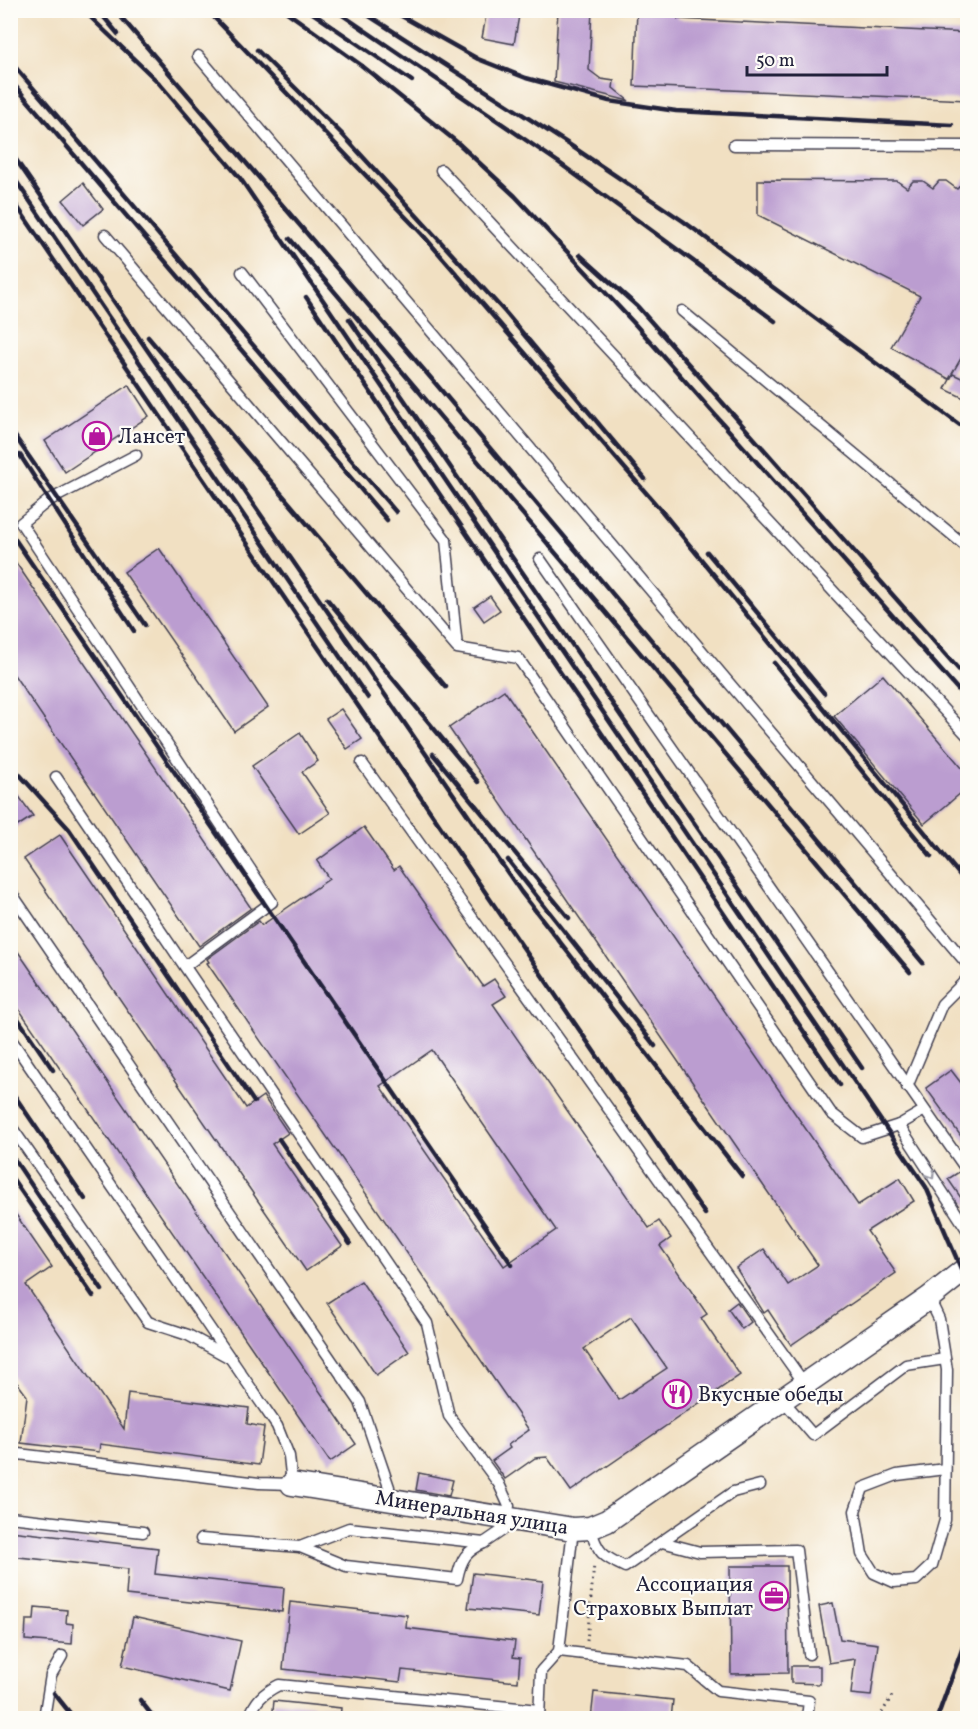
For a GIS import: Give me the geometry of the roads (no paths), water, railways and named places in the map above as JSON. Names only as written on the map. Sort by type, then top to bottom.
[{"type":"street","name":"Минеральная улица","points":[[292,1484],[507,1519],[586,1535],[928,1298],[968,1266]]},
{"type":"lane","points":[[198,56],[968,965]]},
{"type":"lane","points":[[734,145],[968,146]]},
{"type":"lane","points":[[441,170],[968,736]]},
{"type":"lane","points":[[105,235],[457,648],[518,658],[831,1113],[862,1137],[899,1125],[923,1111]]},
{"type":"lane","points":[[242,272],[446,540],[457,648]]},
{"type":"lane","points":[[682,311],[968,548]]},
{"type":"lane","points":[[136,455],[48,501],[21,523],[272,902],[184,966]]},
{"type":"lane","points":[[540,559],[923,1111],[968,1172]]},
{"type":"lane","points":[[362,763],[804,1383]]},
{"type":"lane","points":[[56,777],[427,1323],[448,1416],[506,1495],[509,1506],[503,1530],[484,1543],[468,1550],[460,1562],[457,1579],[346,1566],[300,1547],[201,1539]]},
{"type":"lane","points":[[10,891],[360,1402],[389,1487],[388,1499]]},
{"type":"lane","points":[[907,1087],[942,1004],[968,978]]},
{"type":"lane","points":[[10,1038],[235,1361],[285,1440],[292,1484],[259,1483],[10,1453]]},
{"type":"lane","points":[[10,1125],[148,1322],[188,1335],[235,1361]]},
{"type":"lane","points":[[899,1125],[968,1231]]},
{"type":"lane","points":[[928,1298],[939,1319],[945,1359],[945,1469],[945,1520],[932,1564],[916,1580],[894,1582],[874,1573],[862,1554],[855,1511],[863,1488],[897,1475],[945,1469]]},
{"type":"lane","points":[[782,1399],[813,1435],[906,1365],[945,1359]]},
{"type":"lane","points":[[586,1535],[603,1556],[625,1567],[733,1492],[760,1485]]},
{"type":"lane","points":[[10,1517],[143,1532]]},
{"type":"lane","points":[[300,1547],[349,1528],[484,1543]]},
{"type":"lane","points":[[249,1719],[254,1704],[265,1692],[279,1685],[539,1714],[541,1671],[559,1650],[586,1535]]},
{"type":"lane","points":[[662,1542],[700,1552],[796,1550],[809,1654]]},
{"type":"lane","points":[[559,1650],[688,1666],[718,1691],[809,1701],[807,1719]]},
{"type":"lane","points":[[44,1719],[51,1675],[62,1656]]},
{"type":"railway","points":[[83,10],[158,82],[240,178],[926,1187],[968,1285]]},
{"type":"railway","points":[[98,10],[118,34]]},
{"type":"railway","points":[[115,10],[436,384],[923,963]]},
{"type":"railway","points":[[207,10],[422,234],[660,509],[968,885]]},
{"type":"railway","points":[[284,10],[361,65],[458,143],[515,196],[633,322],[968,701]]},
{"type":"railway","points":[[308,10],[412,81]]},
{"type":"railway","points":[[335,10],[558,162],[775,321]]},
{"type":"railway","points":[[360,10],[570,145],[683,221],[968,431]]},
{"type":"railway","points":[[391,10],[478,59],[526,78],[609,101],[676,111],[952,125]]},
{"type":"railway","points":[[257,50],[342,134],[505,312],[645,479]]},
{"type":"railway","points":[[10,61],[396,512]]},
{"type":"railway","points":[[10,80],[387,520]]},
{"type":"railway","points":[[10,151],[521,892],[742,1176]]},
{"type":"railway","points":[[10,172],[368,698]]},
{"type":"railway","points":[[10,196],[705,1214]]},
{"type":"railway","points":[[290,239],[910,972]]},
{"type":"railway","points":[[580,255],[638,307],[968,680]]},
{"type":"railway","points":[[306,297],[840,1085]]},
{"type":"railway","points":[[349,319],[862,1068]]},
{"type":"railway","points":[[148,337],[446,687]]},
{"type":"railway","points":[[10,429],[145,625]]},
{"type":"railway","points":[[20,455],[134,631]]},
{"type":"railway","points":[[10,532],[512,1265]]},
{"type":"railway","points":[[707,552],[824,693]]},
{"type":"railway","points":[[327,599],[478,782]]},
{"type":"railway","points":[[774,663],[931,856]]},
{"type":"railway","points":[[433,754],[569,918]]},
{"type":"railway","points":[[10,764],[69,829],[254,1102]]},
{"type":"railway","points":[[508,860],[655,1046]]},
{"type":"railway","points":[[10,1007],[53,1070]]},
{"type":"railway","points":[[10,1089],[85,1199]]},
{"type":"railway","points":[[279,1139],[350,1244]]},
{"type":"railway","points":[[10,1153],[102,1290]]},
{"type":"railway","points":[[10,1175],[93,1296]]},
{"type":"railway","points":[[937,1718],[968,1633]]},
{"type":"railway","points":[[54,1693],[74,1718]]},
{"type":"railway","points":[[140,1700],[154,1718]]},
{"type":"place","name":"Лансет","points":[[97,436]]},
{"type":"place","name":"Вкусные обеды","points":[[677,1394]]},
{"type":"place","name":"Ассоциация Страховых Выплат","points":[[774,1596]]}]
